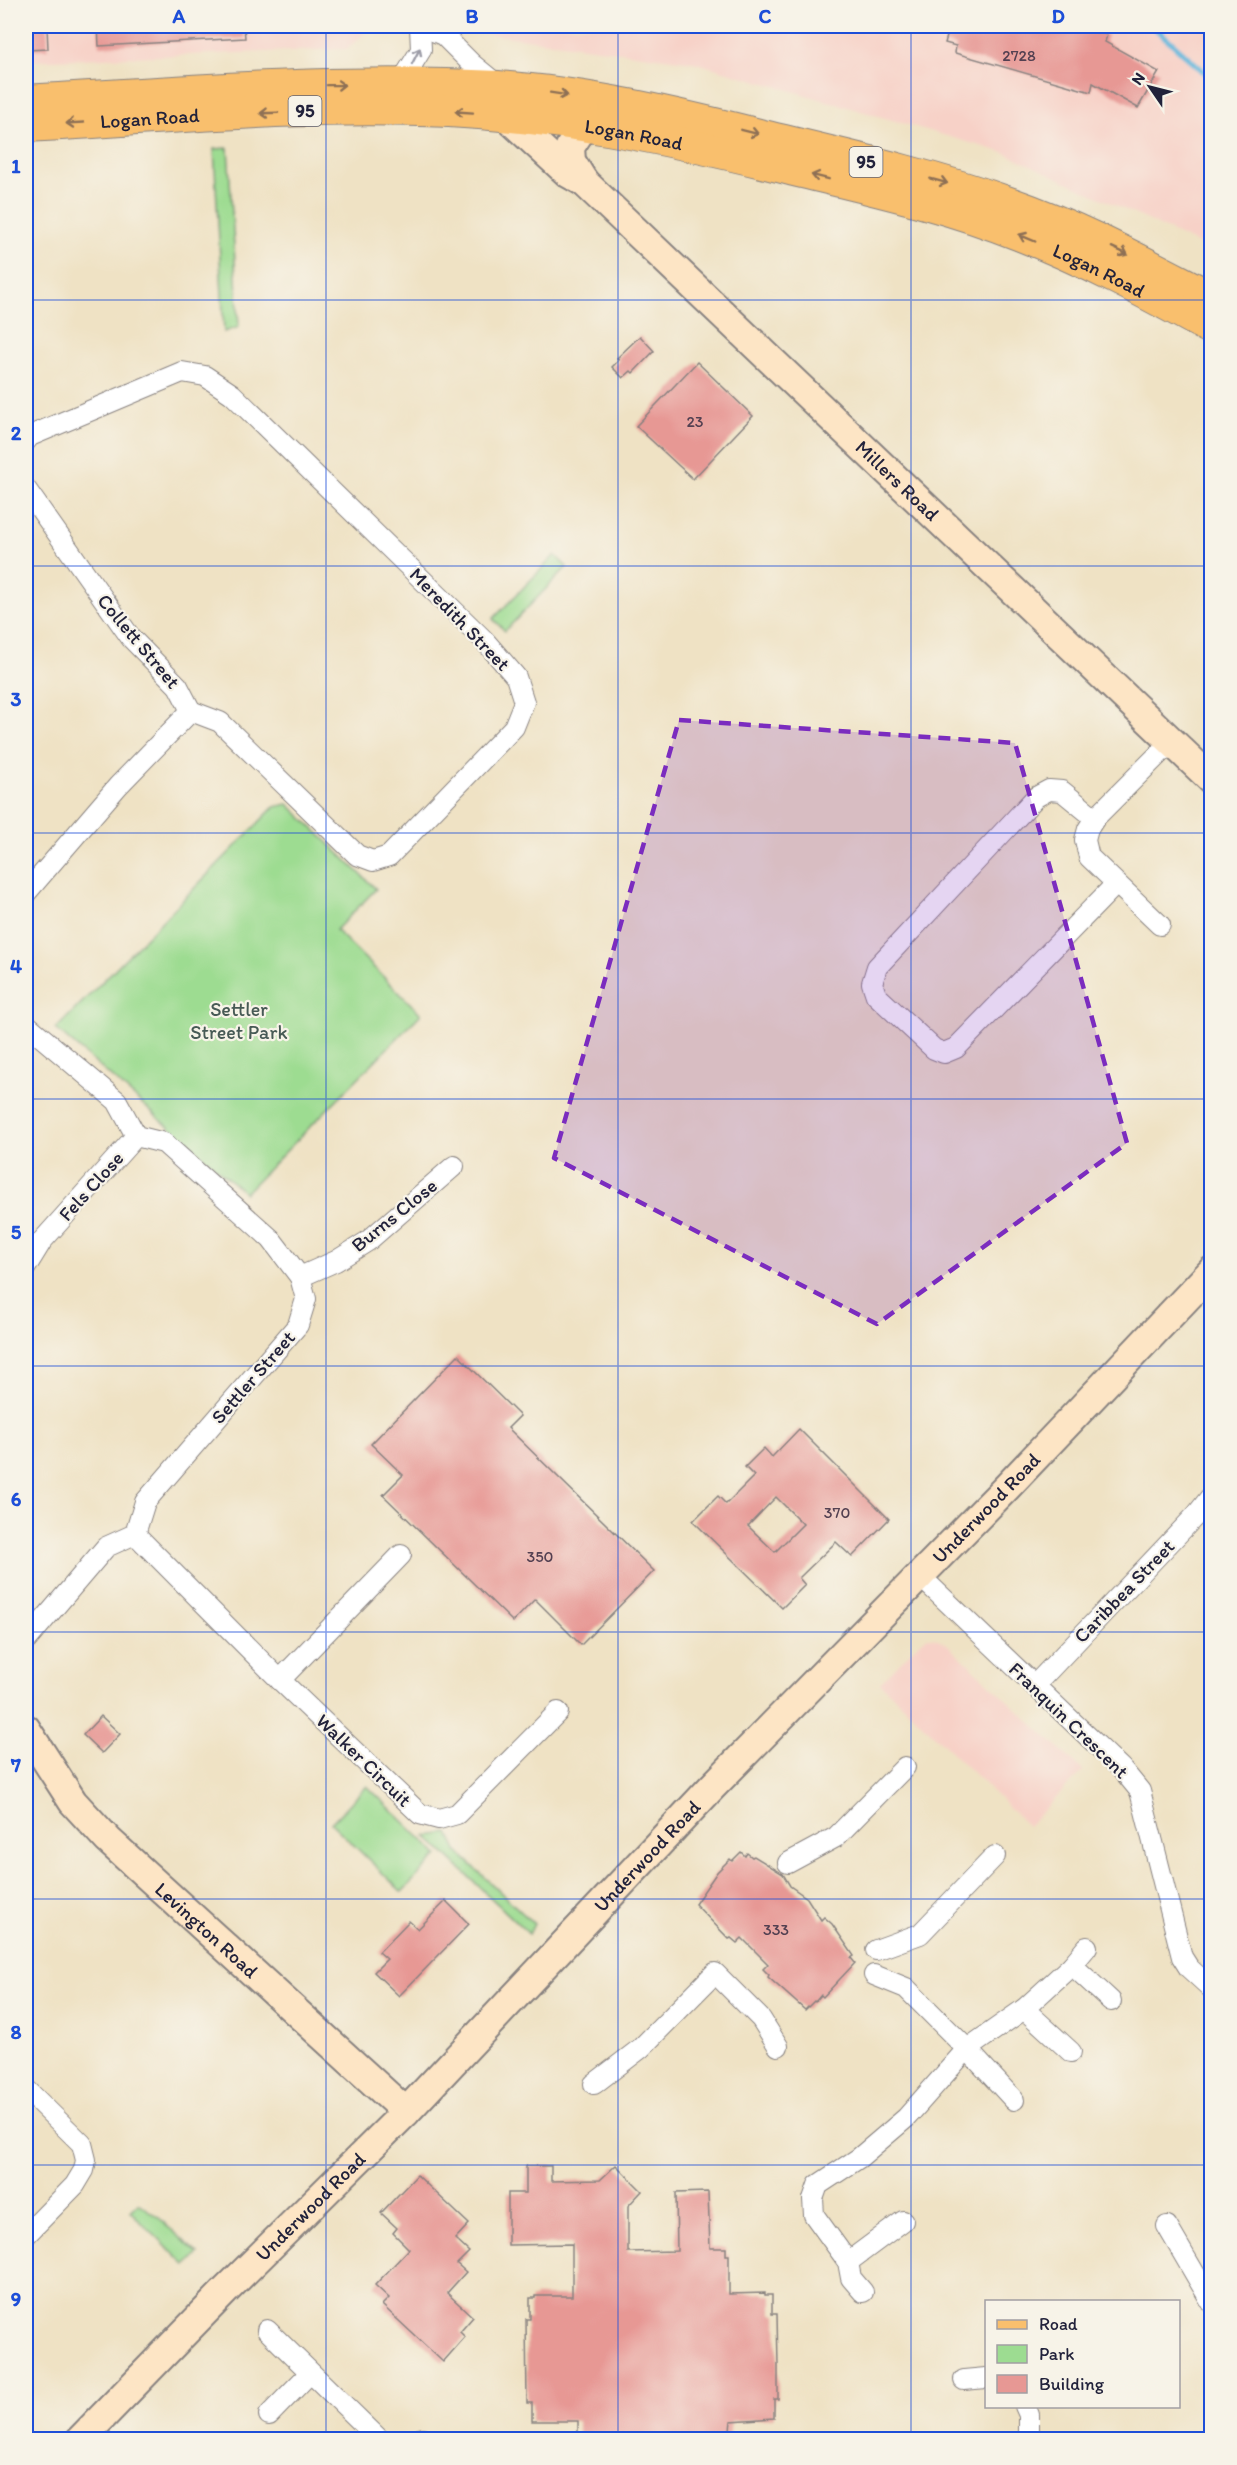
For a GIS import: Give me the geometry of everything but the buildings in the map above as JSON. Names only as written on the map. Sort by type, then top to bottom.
[{"type":"main road","name":"Logan Road","points":[[26,101],[247,88],[400,84],[502,101],[585,124],[649,135],[910,199],[975,219],[1018,234],[1084,262],[1212,329]]},
{"type":"main road","name":"Logan Road","points":[[26,126],[358,109],[415,110],[552,93],[658,111],[951,184],[1013,204],[1065,225],[1212,298]]},
{"type":"main road","name":"Millers Road","points":[[502,101],[568,173],[584,182],[1212,780]]},
{"type":"main road","name":"Millers Road","points":[[584,182],[571,161],[570,147],[585,124]]},
{"type":"main road","name":"Underwood Road","points":[[80,2439],[224,2292],[406,2112],[712,1787],[920,1576],[1212,1271]]},
{"type":"main road","name":"Levington Road","points":[[26,1729],[73,1802],[108,1840],[230,1954],[406,2112]]},
{"type":"street","points":[[400,84],[421,50],[421,26],[443,35],[472,64],[502,101]]},
{"type":"street","name":"Meredith Street","points":[[26,441],[30,436],[182,372],[205,376],[232,394],[484,640],[516,676],[524,702],[514,727],[389,856],[373,861],[357,855],[220,722],[191,711]]},
{"type":"street","name":"Collett Street","points":[[26,489],[131,638],[178,686],[191,711]]},
{"type":"street","points":[[26,893],[118,786],[191,711]]},
{"type":"street","points":[[1160,925],[1089,857],[1085,840],[1088,828],[1095,818],[1172,741]]},
{"type":"street","points":[[1095,818],[1062,791],[1049,790],[1036,797],[877,967],[873,983],[876,995],[933,1049],[944,1053],[956,1048],[1116,884]]},
{"type":"street","points":[[26,1024],[117,1101],[136,1136]]},
{"type":"street","name":"Fels Close","points":[[26,1267],[42,1241],[136,1136]]},
{"type":"street","name":"Settler Street","points":[[135,1534],[145,1502],[298,1325],[306,1299],[300,1277],[271,1239],[164,1143],[136,1136]]},
{"type":"street","name":"Burns Close","points":[[300,1277],[336,1261],[368,1241],[454,1166]]},
{"type":"street","name":"Caribbea Street","points":[[1035,1685],[1197,1514],[1212,1495]]},
{"type":"street","points":[[26,1641],[106,1547],[135,1534]]},
{"type":"street","name":"Walker Circuit","points":[[135,1534],[280,1680],[420,1814],[439,1819],[457,1814],[558,1712]]},
{"type":"street","points":[[280,1680],[401,1555]]},
{"type":"street","name":"Franquin Crescent","points":[[920,1576],[1122,1769],[1140,1791],[1182,1957],[1189,1968],[1212,1989]]},
{"type":"street","points":[[789,1863],[836,1837],[905,1767]]},
{"type":"street","points":[[876,1950],[920,1934],[995,1856]]},
{"type":"street","points":[[863,2292],[851,2278],[848,2262],[814,2215],[813,2199],[818,2185],[859,2158],[906,2118],[967,2049],[1024,2009],[1072,1965],[1087,1947]]},
{"type":"street","points":[[1072,1965],[1111,2001]]},
{"type":"street","points":[[594,2084],[641,2048],[715,1973],[761,2019],[778,2046]]},
{"type":"street","points":[[874,1975],[906,1989],[967,2049],[1014,2100]]},
{"type":"street","points":[[1024,2009],[1071,2052]]},
{"type":"street","points":[[26,2089],[82,2144],[86,2160],[84,2170],[75,2185],[26,2235]]},
{"type":"street","points":[[848,2262],[903,2221]]},
{"type":"street","points":[[1167,2226],[1212,2303]]},
{"type":"street","points":[[267,2330],[380,2439]]},
{"type":"street","points":[[268,2415],[310,2373]]},
{"type":"street","points":[[964,2380],[985,2378]]},
{"type":"street","points":[[1026,2408],[1029,2415],[1029,2439]]},
{"type":"highlighted area","points":[[679,720],[1015,743],[1127,1143],[877,1324],[554,1158]]},
{"type":"shaded area","points":[[26,26],[366,26],[369,29],[347,49],[26,61]]},
{"type":"shaded area","points":[[473,26],[1211,26],[1211,250],[1005,153],[693,62],[481,33]]},
{"type":"shaded area","points":[[927,1637],[936,1638],[947,1644],[1083,1771],[1028,1826],[880,1683]]},
{"type":"green space","points":[[228,148],[239,327],[224,332],[214,149]]},
{"type":"green space","points":[[555,555],[567,567],[505,631],[493,619]]},
{"type":"green space","name":"Settler Street Park","points":[[288,804],[376,889],[336,930],[421,1014],[245,1193],[56,1029],[274,807]]},
{"type":"green space","points":[[367,1786],[438,1855],[402,1892],[331,1823]]},
{"type":"green space","points":[[449,1833],[457,1851],[534,1924],[529,1934],[426,1836]]},
{"type":"green space","points":[[138,2203],[158,2217],[198,2254],[186,2266],[130,2211]]},
{"type":"waterway","points":[[1153,26],[1212,79]]}]
